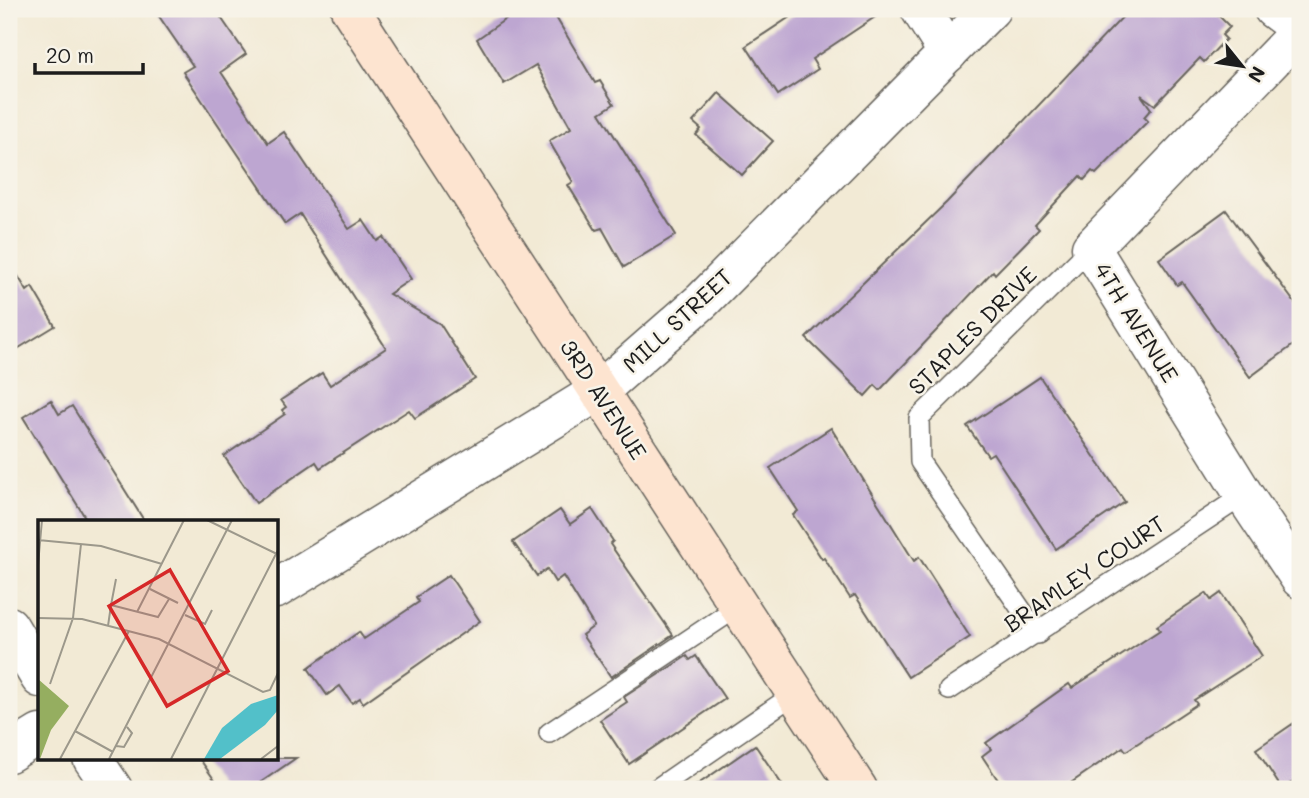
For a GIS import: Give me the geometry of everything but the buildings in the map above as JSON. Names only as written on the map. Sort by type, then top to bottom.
[{"type":"main road","name":"3RD AVENUE","points":[[350,9],[858,789]]},
{"type":"street","points":[[920,9],[948,53]]},
{"type":"street","name":"MILL STREET","points":[[278,588],[599,391],[702,300],[991,9]]},
{"type":"street","name":"4TH AVENUE","points":[[1273,9],[1300,30],[1091,248],[1244,495],[1300,579]]},
{"type":"street","points":[[9,626],[38,675]]},
{"type":"street","points":[[9,753],[38,735]]},
{"type":"street","points":[[93,760],[113,789]]},
{"type":"lane","name":"STAPLES DRIVE","points":[[1038,634],[920,462],[919,418],[1091,248]]},
{"type":"lane","name":"BRAMLEY COURT","points":[[949,690],[1038,634],[1244,495]]},
{"type":"lane","points":[[549,733],[738,606]]},
{"type":"lane","points":[[656,789],[796,693]]}]
